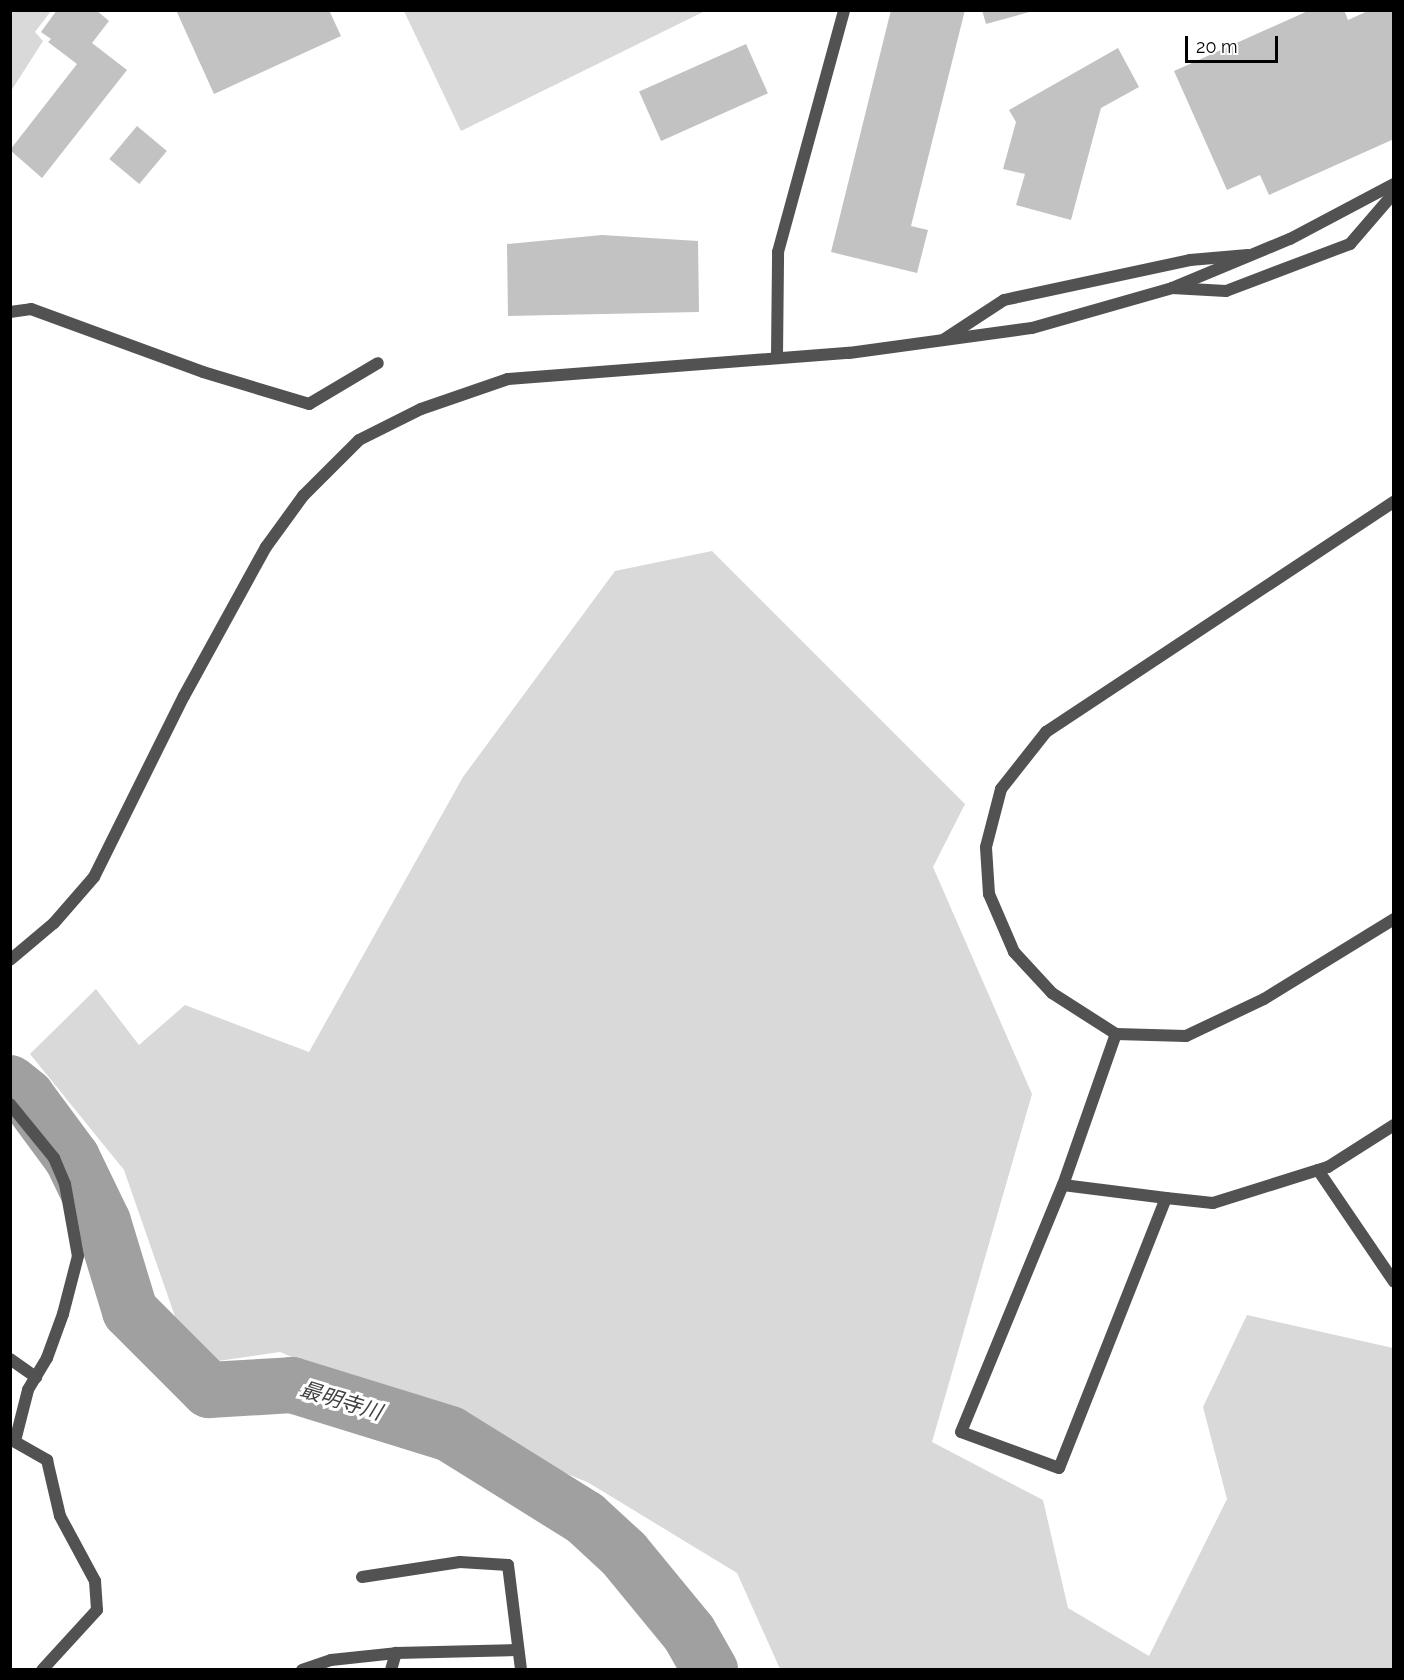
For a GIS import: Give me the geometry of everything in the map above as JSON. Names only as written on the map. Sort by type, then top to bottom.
[{"type":"street","points":[[777,356],[778,252],[844,10]]},
{"type":"street","points":[[12,959],[54,923],[94,877],[184,696],[266,548],[303,496],[359,440],[421,409],[508,379],[777,356],[849,353],[1032,328],[1172,288],[1255,254],[1394,184]]},
{"type":"street","points":[[1172,288],[1226,291],[1350,244],[1394,193]]},
{"type":"street","points":[[942,341],[1004,300],[1190,260],[1255,254]]},
{"type":"street","points":[[10,312],[31,309],[203,372],[309,404],[378,363]]},
{"type":"street","points":[[1394,502],[1046,732],[1001,789],[986,847],[989,894],[1014,952],[1052,993],[1116,1034],[1186,1036],[1263,999],[1394,919]]},
{"type":"street","points":[[1116,1034],[1063,1185],[961,1432],[1059,1468],[1166,1198]]},
{"type":"street","points":[[10,1104],[54,1158],[62,1175],[78,1256],[63,1314],[36,1377],[28,1390],[13,1440],[47,1460],[60,1516],[95,1581],[97,1610],[42,1670]]},
{"type":"street","points":[[1063,1185],[1213,1203],[1318,1170],[1394,1125]]},
{"type":"street","points":[[1318,1170],[1394,1282]]},
{"type":"street","points":[[10,1359],[36,1377]]},
{"type":"street","points":[[362,1577],[460,1562],[508,1565],[520,1670]]},
{"type":"street","points":[[302,1670],[331,1660],[396,1653],[517,1650]]},
{"type":"street","points":[[391,1670],[396,1653]]},
{"type":"shaded area","points":[[11,10],[51,11],[35,32],[43,41],[11,91]]},
{"type":"shaded area","points":[[404,11],[705,11],[461,131]]},
{"type":"shaded area","points":[[712,551],[965,804],[933,867],[1032,1094],[932,1442],[1043,1500],[1068,1608],[1149,1656],[1227,1499],[1203,1407],[1247,1315],[1393,1348],[1393,1669],[780,1669],[737,1573],[589,1483],[280,1352],[218,1361],[187,1351],[124,1170],[30,1054],[96,989],[139,1045],[185,1005],[309,1052],[463,777],[615,571]]},
{"type":"building","points":[[57,10],[96,10],[109,21],[92,43],[127,70],[42,178],[10,150],[77,64],[48,42],[51,39],[41,32]]},
{"type":"building","points":[[176,10],[329,10],[341,36],[214,94]]},
{"type":"building","points":[[891,10],[965,10],[911,226],[928,230],[917,273],[831,252]]},
{"type":"building","points":[[982,10],[1033,10],[1033,11],[986,24]]},
{"type":"building","points":[[1310,10],[1344,10],[1348,20],[1370,10],[1394,10],[1394,139],[1269,195],[1260,175],[1227,190],[1174,71]]},
{"type":"building","points":[[746,44],[768,93],[661,141],[639,92]]},
{"type":"building","points":[[1118,48],[1139,87],[1101,108],[1071,220],[1016,205],[1025,174],[1003,169],[1016,122],[1009,110]]},
{"type":"building","points":[[137,126],[167,151],[139,184],[109,159]]},
{"type":"building","points":[[602,235],[698,241],[699,312],[508,316],[507,244]]},
{"type":"waterway","name":"最明寺川","points":[[10,1083],[27,1097],[72,1158],[103,1222],[130,1311],[209,1390],[292,1385],[450,1434],[585,1518],[624,1554],[689,1633],[710,1670]]}]
